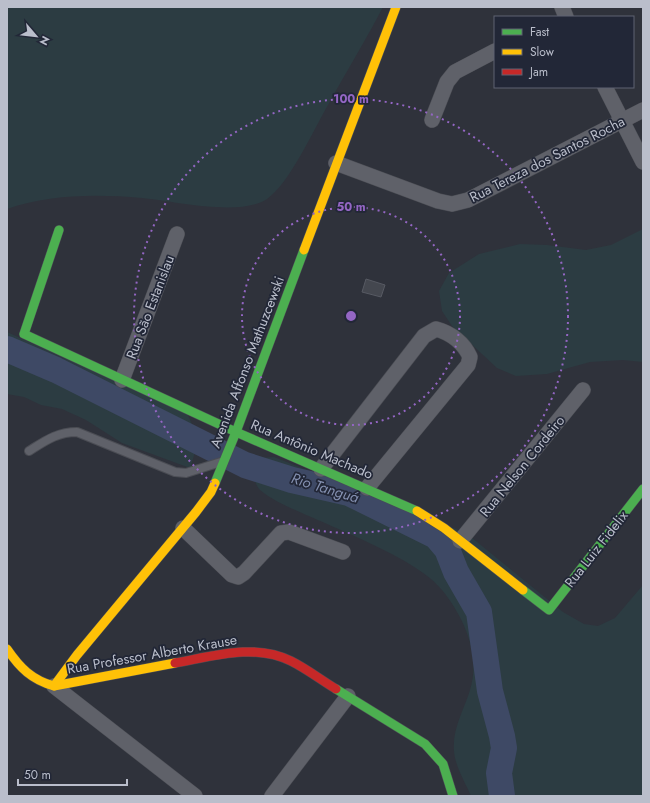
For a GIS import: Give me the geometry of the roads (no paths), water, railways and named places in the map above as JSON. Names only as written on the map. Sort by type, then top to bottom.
[{"type":"street","name":"Avenida Affonso Mathuzcewski","points":[[54,686],[77,655],[183,528],[211,492],[236,432],[396,7]]},
{"type":"street","points":[[432,120],[447,82],[455,72],[494,52]]},
{"type":"street","points":[[606,88],[643,162]]},
{"type":"street","name":"Rua Tereza dos Santos Rocha","points":[[336,163],[438,201],[452,204],[468,200],[643,110]]},
{"type":"street","name":"Rua Antônio Machado","points":[[59,230],[24,334],[236,432],[414,509],[460,541],[548,610]]},
{"type":"street","name":"Rua São Estanislau","points":[[122,380],[177,234]]},
{"type":"street","points":[[321,469],[424,336],[436,329],[448,332],[466,348],[470,357],[468,365],[367,488]]},
{"type":"street","name":"Rua Nelson Cordeiro","points":[[460,541],[583,390]]},
{"type":"street","name":"Rua Luiz Fidelix","points":[[548,610],[643,489]]},
{"type":"street","points":[[183,528],[232,575],[238,577],[244,573],[281,533],[289,532],[343,552]]},
{"type":"street","name":"Rua Professor Alberto Krause","points":[[7,649],[25,673],[39,683],[54,686],[239,651],[265,652],[291,661],[425,744],[443,764],[453,796]]},
{"type":"street","points":[[54,686],[195,796]]},
{"type":"street","points":[[272,796],[348,696]]},
{"type":"lane","points":[[29,451],[52,436],[65,432],[77,432],[175,472],[186,473],[224,461]]},
{"type":"waterway","name":"Rio Tanguá","points":[[7,349],[56,370],[245,465],[292,480],[349,493],[436,536],[447,549],[456,572],[479,612],[490,691],[504,748],[499,773],[502,796]]}]
